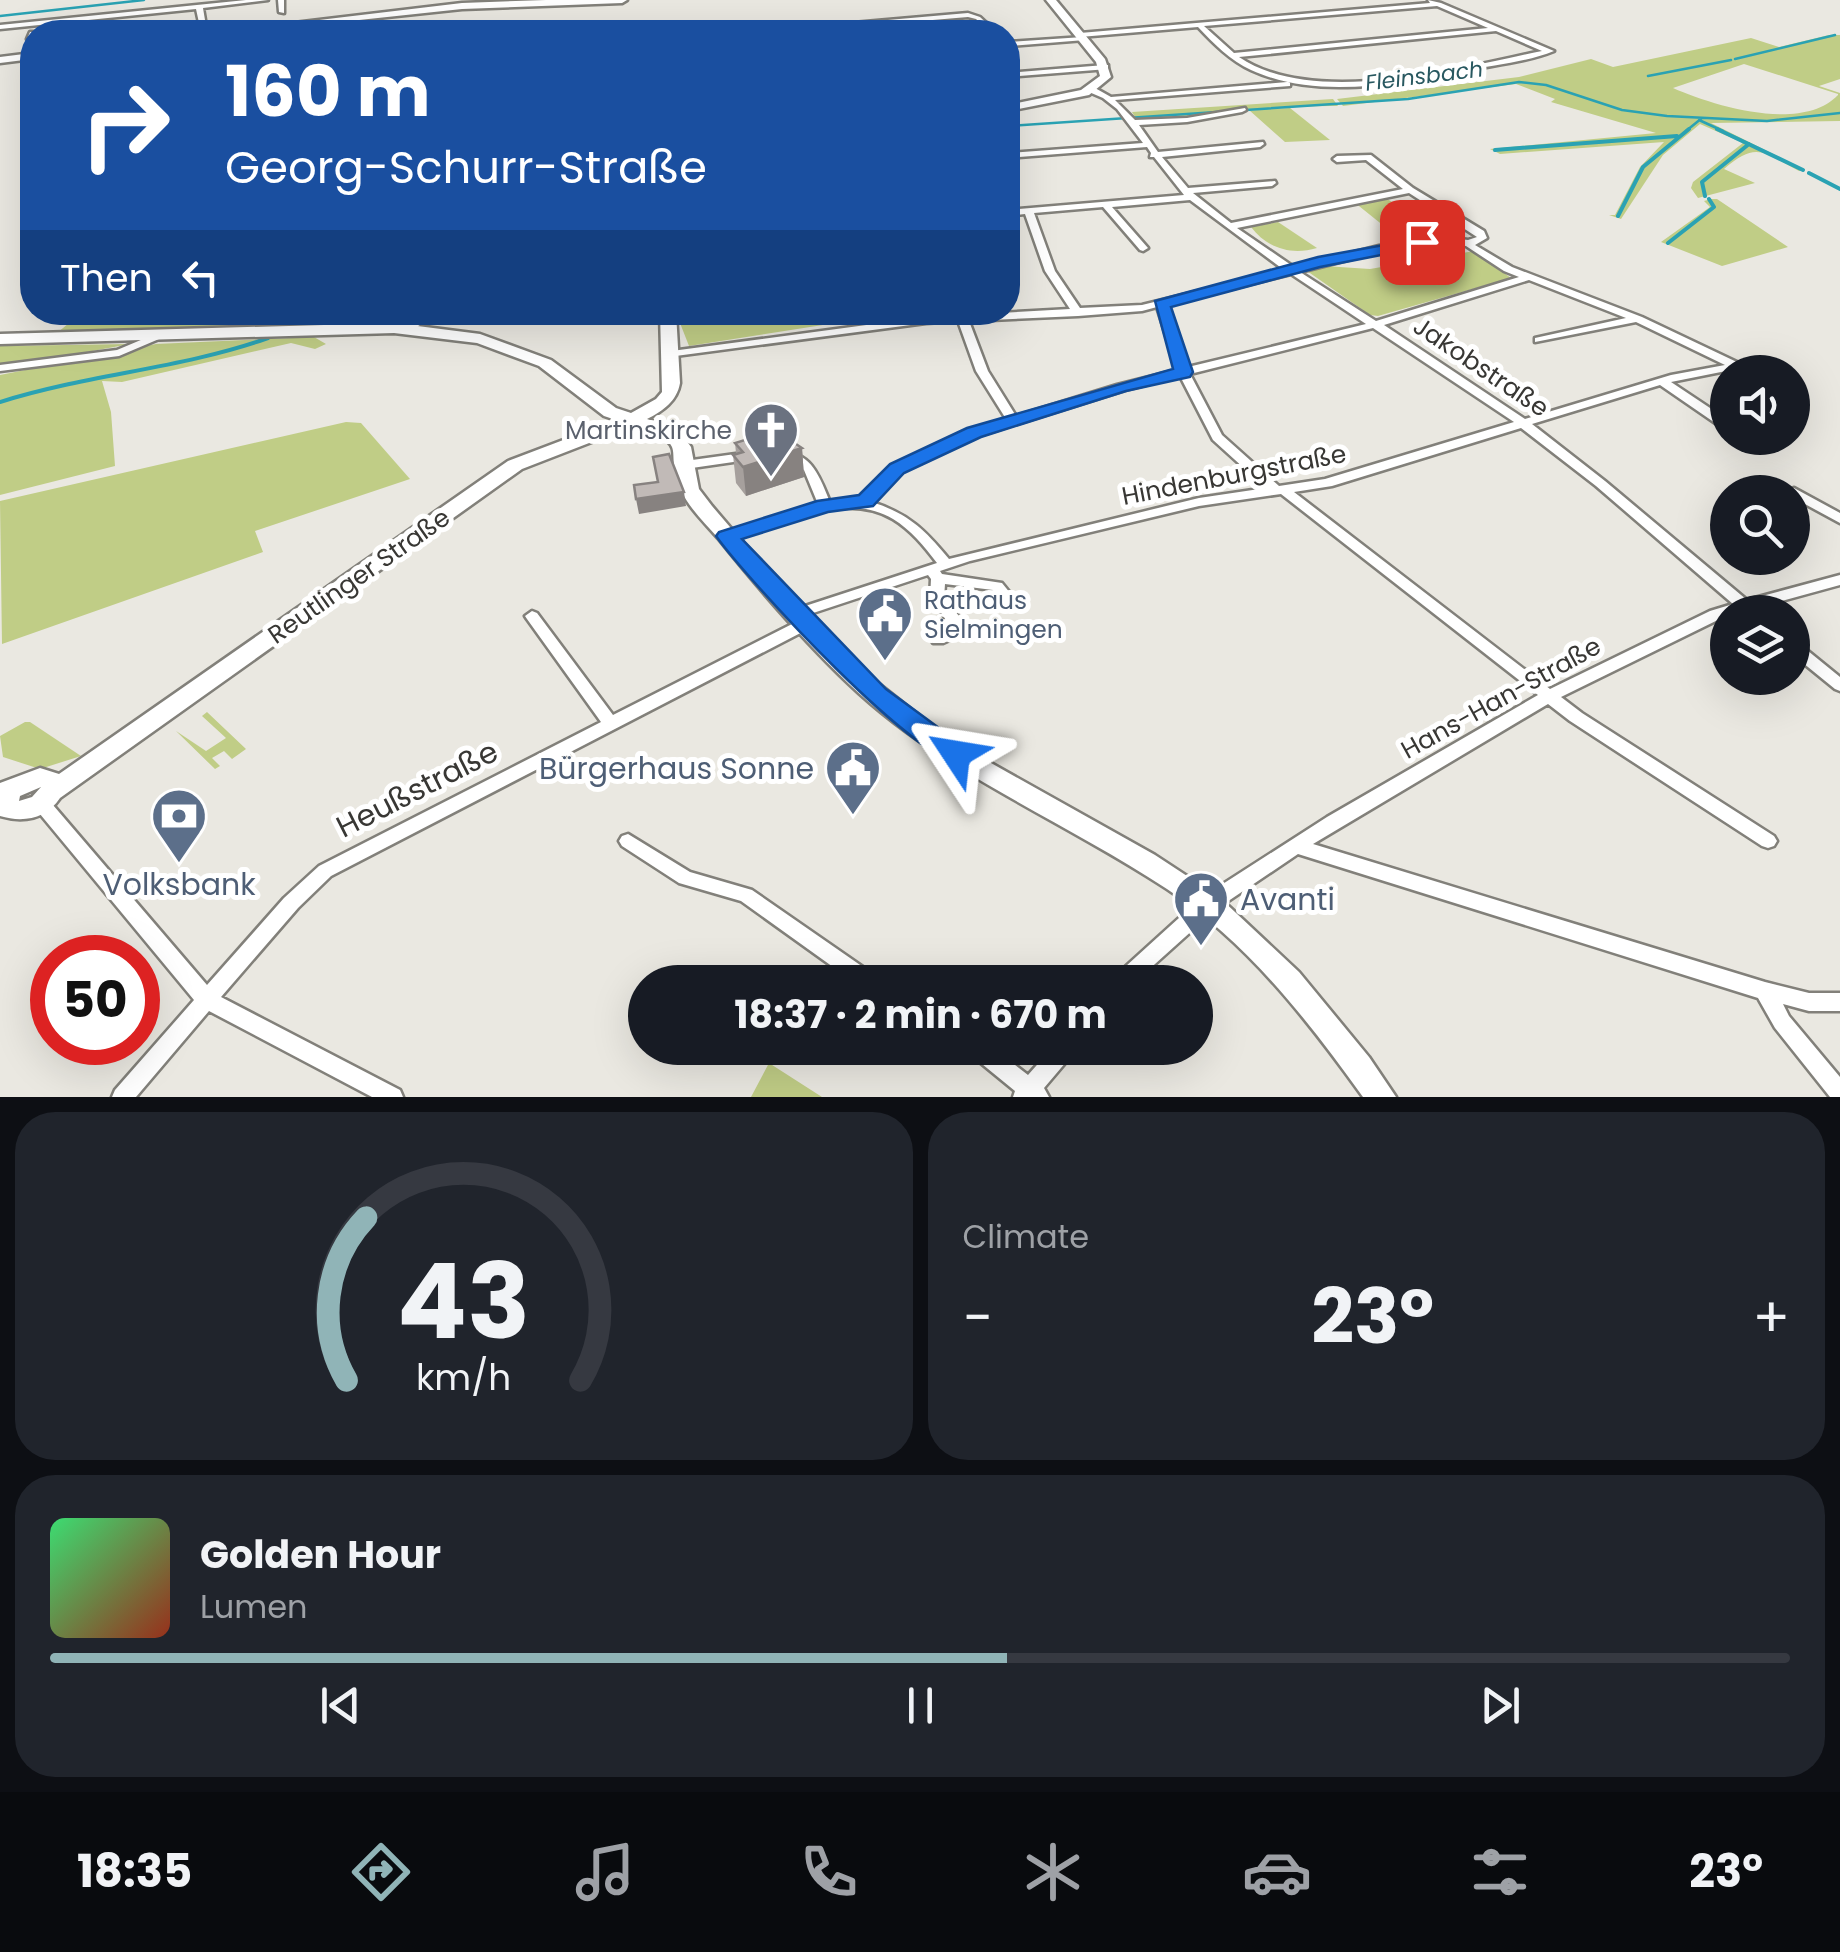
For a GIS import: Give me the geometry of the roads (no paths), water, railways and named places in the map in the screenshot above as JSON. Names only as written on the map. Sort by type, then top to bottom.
[{"type":"main road","points":[[336,20],[474,5],[622,0]]},
{"type":"main road","points":[[1020,105],[1092,90],[1104,80],[1104,67],[1052,0]]},
{"type":"main road","points":[[668,325],[668,354]]},
{"type":"main road","points":[[0,339],[407,328],[480,339],[535,358],[610,412],[665,430],[683,456],[690,490],[727,536],[877,696],[930,738],[1160,871],[1208,904],[1281,969],[1381,1097]]},
{"type":"main road","name":"Reutlinger Straße","points":[[24,802],[514,465],[546,448],[657,408],[668,397],[668,354]]},
{"type":"street","points":[[92,20],[265,0]]},
{"type":"street","points":[[281,0],[282,12]]},
{"type":"street","points":[[1092,90],[1114,98],[1297,81],[1374,80],[1550,51],[1429,0]]},
{"type":"street","points":[[1020,43],[1439,4]]},
{"type":"street","points":[[200,6],[202,20]]},
{"type":"street","points":[[120,20],[121,14]]},
{"type":"street","points":[[919,20],[968,16],[980,20]]},
{"type":"street","points":[[1201,27],[1259,71],[1297,81]]},
{"type":"street","points":[[1234,55],[1497,28]]},
{"type":"street","points":[[1020,74],[1104,67]]},
{"type":"street","name":"Jakobstraße","points":[[1114,98],[1153,155],[1188,194],[1374,325],[1525,424],[1731,595]]},
{"type":"street","points":[[1128,119],[1178,121],[1242,110]]},
{"type":"street","points":[[1153,155],[1260,144]]},
{"type":"street","points":[[1020,154],[1146,145]]},
{"type":"street","points":[[1020,314],[1078,314],[1161,304],[1379,248],[1444,240],[1469,243],[1482,238],[1481,233],[1410,190],[1374,156],[1337,159]]},
{"type":"street","points":[[1020,212],[1272,182]]},
{"type":"street","points":[[1231,226],[1410,190]]},
{"type":"street","points":[[1105,204],[1142,248]]},
{"type":"street","points":[[1028,212],[1045,260],[1078,314]]},
{"type":"street","points":[[1469,243],[1498,264],[1638,319]]},
{"type":"street","points":[[866,501],[883,479],[913,460],[1014,421],[1121,387],[1374,325],[1529,277]]},
{"type":"street","points":[[1161,304],[1184,372],[1217,437],[1280,490],[1549,696],[1636,758],[1768,841]]},
{"type":"street","points":[[1539,340],[1638,319]]},
{"type":"street","name":"Hindenburgstraße","points":[[802,618],[938,570],[1141,514],[1342,480],[1662,382],[1737,366],[1638,319]]},
{"type":"street","points":[[407,328],[413,325]]},
{"type":"street","points":[[668,354],[886,325]]},
{"type":"street","points":[[965,325],[982,371],[1014,421]]},
{"type":"street","points":[[0,368],[118,353],[155,336]]},
{"type":"street","points":[[1662,382],[1710,414]]},
{"type":"street","points":[[683,456],[795,456],[810,468],[825,506]]},
{"type":"street","points":[[727,536],[825,506],[866,501],[882,505],[914,524],[938,570],[937,599],[962,628],[938,639]]},
{"type":"street","points":[[1810,501],[1840,519]]},
{"type":"street","points":[[938,570],[996,586],[1008,599]]},
{"type":"street","name":"Hans-Han-Straße","points":[[1792,595],[1840,580]]},
{"type":"street","points":[[532,616],[610,724]]},
{"type":"street","name":"Heußstraße","points":[[122,1097],[291,903],[325,872],[610,724],[802,618]]},
{"type":"street","name":"Hans-Han-Straße","points":[[1141,965],[1208,904],[1296,846],[1549,696],[1686,627],[1710,620]]},
{"type":"street","points":[[1810,661],[1840,685]]},
{"type":"street","points":[[24,802],[207,1000],[389,1096]]},
{"type":"street","points":[[628,840],[686,878],[746,895],[845,965]]},
{"type":"street","points":[[1296,846],[1765,991],[1810,1002],[1840,1002]]},
{"type":"street","points":[[1765,991],[1782,1022],[1840,1093]]},
{"type":"street","points":[[997,1065],[1030,1094],[1052,1065]]},
{"type":"waterway","points":[[0,16],[144,0]]},
{"type":"waterway","points":[[1735,59],[1835,35]]},
{"type":"waterway","points":[[1648,76],[1731,60]]},
{"type":"waterway","name":"Fleinsbach","points":[[1020,125],[1408,99],[1519,82],[1546,85],[1622,110],[1667,116],[1767,121],[1840,113]]},
{"type":"waterway","points":[[1686,131],[1699,120]]},
{"type":"waterway","points":[[1699,120],[1723,131]]},
{"type":"waterway","points":[[1618,216],[1643,167],[1689,129]]},
{"type":"waterway","points":[[1717,129],[1749,144]]},
{"type":"waterway","points":[[1495,150],[1677,136]]},
{"type":"waterway","points":[[1705,196],[1702,182],[1749,144]]},
{"type":"waterway","points":[[1749,144],[1803,170]]},
{"type":"waterway","points":[[1809,173],[1840,189]]},
{"type":"waterway","points":[[1668,243],[1714,207],[1709,199]]},
{"type":"waterway","name":"Fleinsbach","points":[[295,327],[300,325]]},
{"type":"waterway","name":"Fleinsbach","points":[[0,402],[202,357],[268,338]]},
{"type":"place","name":"Martinskirche","points":[[771,479]]},
{"type":"place","name":"Rathaus Sielmingen","points":[[885,663]]},
{"type":"place","name":"Bürgerhaus Sonne","points":[[853,817]]},
{"type":"place","name":"Volksbank","points":[[179,865]]},
{"type":"place","name":"Avanti","points":[[1201,948]]}]
